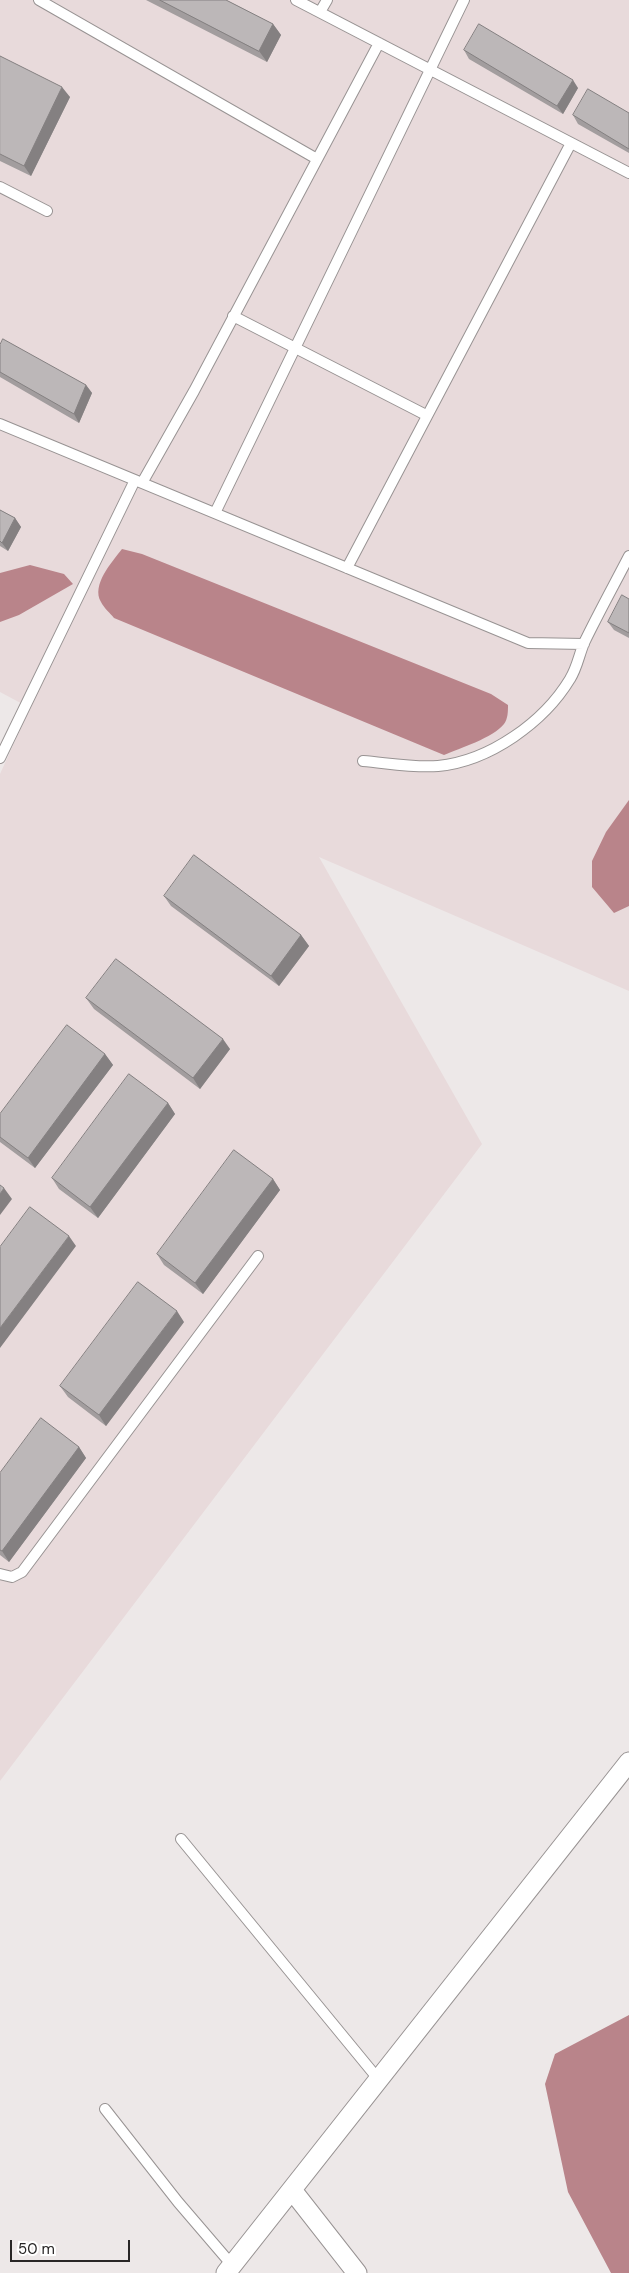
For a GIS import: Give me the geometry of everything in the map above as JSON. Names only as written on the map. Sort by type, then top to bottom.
[{"type":"street","points":[[229,2269],[629,1762]]},
{"type":"street","points":[[292,2190],[357,2273]]},
{"type":"lane","points":[[39,0],[317,159]]},
{"type":"lane","points":[[296,0],[629,174]]},
{"type":"lane","points":[[320,12],[327,0]]},
{"type":"lane","points":[[215,513],[464,0]]},
{"type":"lane","points":[[0,758],[139,481],[194,391],[379,43]]},
{"type":"lane","points":[[347,568],[571,143]]},
{"type":"lane","points":[[0,187],[47,212]]},
{"type":"lane","points":[[233,316],[426,415]]},
{"type":"lane","points":[[0,424],[528,643],[584,644]]},
{"type":"lane","points":[[363,761],[438,766],[466,759],[490,750],[529,726],[546,711],[571,677],[584,644],[629,556]]},
{"type":"lane","points":[[0,1574],[12,1577],[22,1572],[258,1256]]},
{"type":"lane","points":[[181,1839],[379,2080]]},
{"type":"lane","points":[[105,2109],[229,2269]]},
{"type":"shaded area","points":[[0,0],[629,0],[629,991],[319,857],[482,1144],[0,1781],[0,774],[30,708],[0,692]]},
{"type":"shaded area","points":[[122,549],[142,554],[491,694],[508,705],[505,722],[492,734],[444,755],[114,618],[101,602],[99,588],[104,574]]},
{"type":"shaded area","points":[[30,565],[64,574],[73,584],[19,615],[0,622],[0,573]]},
{"type":"shaded area","points":[[629,800],[629,906],[614,913],[592,887],[592,861],[606,832]]},
{"type":"shaded area","points":[[629,2015],[629,2273],[611,2273],[568,2192],[545,2084],[555,2054]]},
{"type":"building","points":[[160,0],[226,0],[273,24],[259,51]]},
{"type":"building","points":[[479,24],[573,80],[557,106],[464,50]]},
{"type":"building","points":[[0,56],[62,87],[24,166],[0,154]]},
{"type":"building","points":[[588,89],[629,113],[629,149],[573,115]]},
{"type":"building","points":[[3,339],[86,385],[74,414],[0,372],[0,345]]},
{"type":"building","points":[[0,510],[15,518],[2,543],[0,541]]},
{"type":"building","points":[[622,595],[629,599],[629,633],[608,622]]},
{"type":"building","points":[[194,855],[301,935],[271,976],[164,896]]},
{"type":"building","points":[[116,959],[223,1039],[193,1078],[86,998]]},
{"type":"building","points":[[67,1025],[105,1054],[28,1158],[0,1137],[0,1114]]},
{"type":"building","points":[[129,1074],[168,1103],[90,1207],[52,1178]]},
{"type":"building","points":[[234,1150],[273,1179],[195,1283],[157,1254]]},
{"type":"building","points":[[0,1185],[4,1188],[0,1194]]},
{"type":"building","points":[[30,1207],[69,1236],[0,1328],[0,1247]]},
{"type":"building","points":[[138,1282],[177,1311],[99,1415],[60,1386]]},
{"type":"building","points":[[41,1418],[79,1447],[2,1551],[0,1550],[0,1473]]}]
